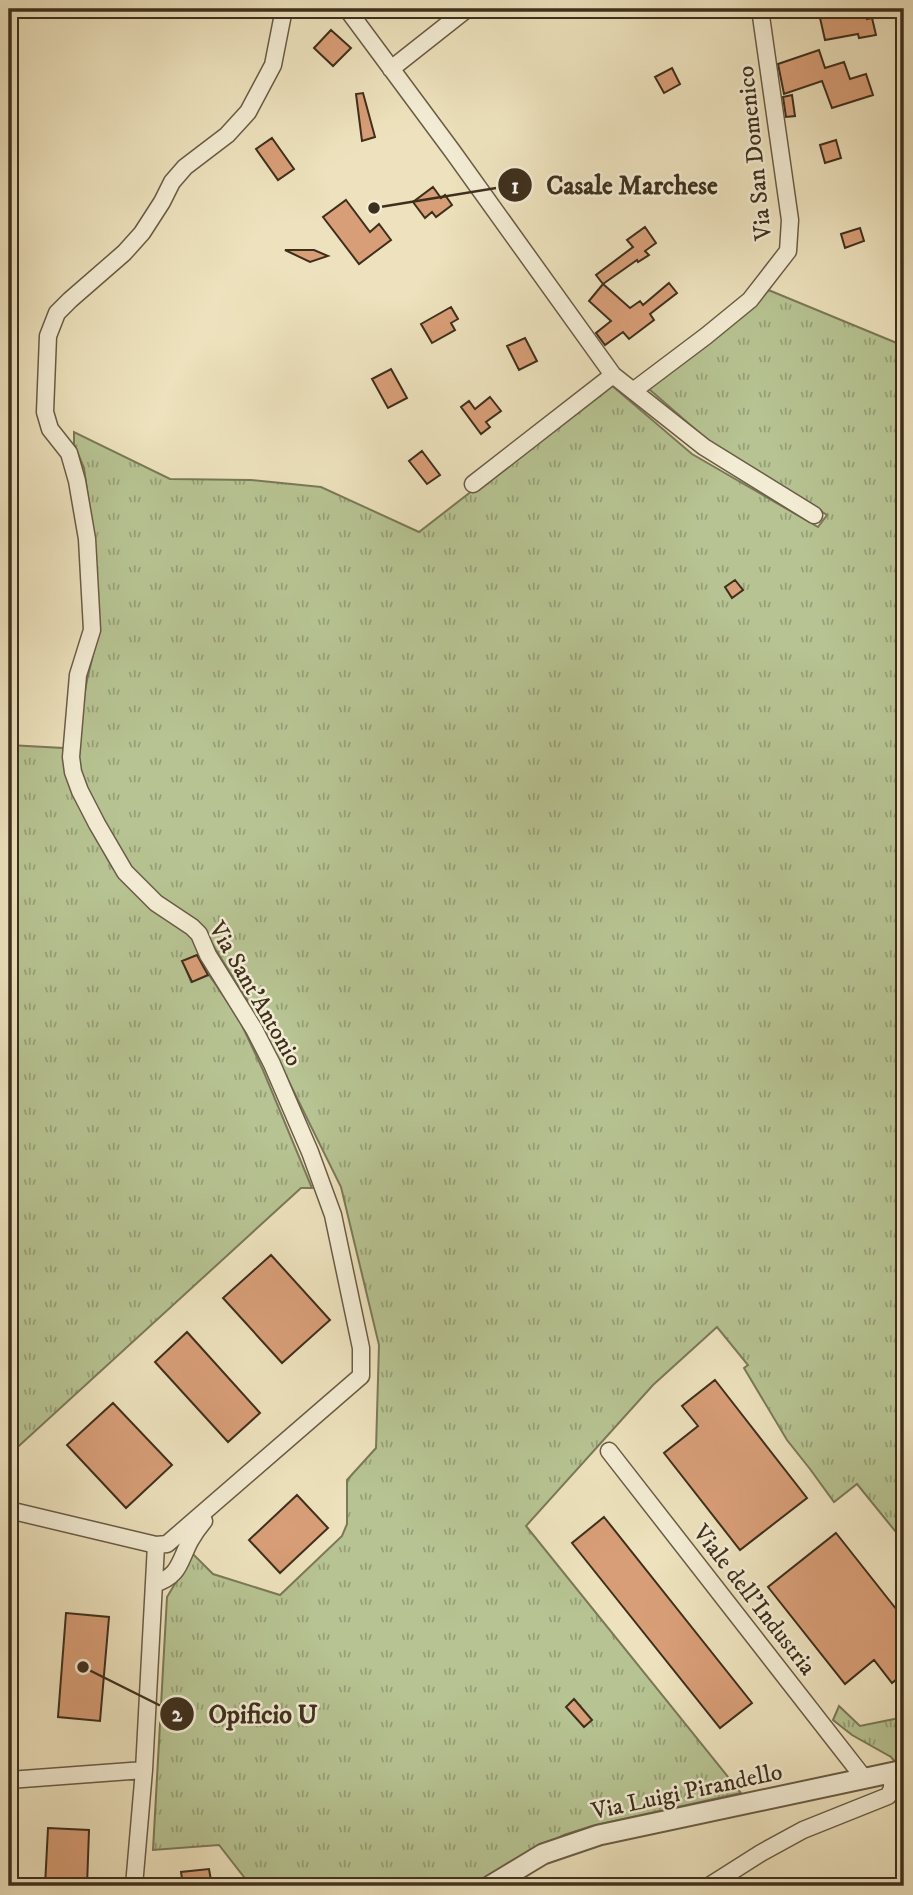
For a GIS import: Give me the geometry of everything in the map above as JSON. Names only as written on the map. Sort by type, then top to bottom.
[{"type":"street","name":"Via Sant'Antonio","points":[[220,1499],[361,1376],[361,1348],[333,1215],[310,1152],[272,1064],[254,1028],[208,955],[199,934],[156,903],[125,872],[80,791],[74,772],[71,757],[78,675],[92,630],[87,539],[69,453],[50,429],[45,412],[48,336],[57,313],[124,253],[142,233],[172,182],[185,167],[227,135],[248,112],[273,65],[284,9]]},
{"type":"street","points":[[347,9],[613,375],[704,447],[814,515]]},
{"type":"street","points":[[391,69],[467,9]]},
{"type":"street","name":"Via San Domenico","points":[[633,391],[750,300],[788,251],[790,220],[760,9]]},
{"type":"street","points":[[473,484],[613,375]]},
{"type":"street","name":"Viale dell'Industria","points":[[609,1451],[864,1778]]},
{"type":"street","points":[[134,1886],[144,1769],[154,1584],[161,1544],[220,1499]]},
{"type":"street","points":[[154,1584],[174,1574],[191,1539],[220,1499]]},
{"type":"street","points":[[9,1510],[161,1544],[183,1556]]},
{"type":"street","points":[[9,1780],[144,1769]]},
{"type":"street","points":[[709,1886],[803,1830],[888,1796],[898,1771]]},
{"type":"street","name":"Via Luigi Pirandello","points":[[489,1886],[543,1854],[599,1835],[898,1771]]},
{"type":"green space","points":[[766,289],[904,346],[904,1542],[857,1484],[834,1502],[787,1440],[744,1368],[748,1365],[717,1327],[653,1385],[526,1526],[741,1793],[592,1826],[564,1835],[510,1862],[472,1886],[251,1886],[219,1845],[153,1850],[167,1597],[193,1554],[213,1574],[280,1595],[342,1536],[347,1524],[347,1480],[376,1448],[379,1345],[341,1187],[253,1009],[202,928],[152,892],[131,872],[83,787],[74,755],[99,630],[94,541],[84,468],[74,444],[74,432],[170,479],[251,480],[321,487],[419,532],[610,384],[692,454],[818,527],[827,515],[711,443],[649,389],[747,311]]},
{"type":"green space","points":[[9,745],[63,748],[64,759],[87,821],[112,867],[142,900],[194,940],[200,954],[183,961],[191,982],[209,975],[238,1017],[312,1188],[301,1188],[9,1455]]},
{"type":"green space","points":[[839,1706],[860,1726],[904,1717],[904,1761],[896,1763],[891,1757],[852,1735],[833,1720]]},
{"type":"building","points":[[818,9],[843,9],[845,16],[866,12],[867,19],[872,18],[876,35],[859,38],[858,34],[825,40]]},
{"type":"building","points":[[331,30],[351,48],[333,66],[314,48]]},
{"type":"building","points":[[819,50],[825,68],[844,62],[850,79],[866,74],[873,95],[832,108],[822,81],[784,94],[778,64]]},
{"type":"building","points":[[672,68],[680,84],[664,93],[655,77]]},
{"type":"building","points":[[363,93],[375,137],[362,141],[356,94]]},
{"type":"building","points":[[792,95],[795,116],[786,117],[783,97]]},
{"type":"building","points":[[272,138],[294,169],[278,180],[256,149]]},
{"type":"building","points":[[836,140],[841,158],[825,163],[820,145]]},
{"type":"building","points":[[433,187],[441,198],[445,195],[452,205],[436,217],[432,212],[425,218],[413,202]]},
{"type":"building","points":[[346,200],[370,232],[379,224],[391,240],[359,264],[323,217]]},
{"type":"building","points":[[645,227],[656,243],[645,251],[649,255],[638,262],[637,260],[603,284],[596,275],[633,247],[627,240]]},
{"type":"building","points":[[860,228],[864,241],[845,248],[841,234]]},
{"type":"building","points":[[285,250],[314,250],[328,256],[310,262]]},
{"type":"building","points":[[669,283],[677,293],[650,314],[654,320],[629,339],[623,332],[605,345],[596,333],[611,321],[589,301],[603,284],[630,308],[640,301],[643,305]]},
{"type":"building","points":[[451,307],[458,319],[451,323],[455,330],[432,343],[421,324]]},
{"type":"building","points":[[525,338],[537,361],[519,370],[507,346]]},
{"type":"building","points":[[391,369],[407,398],[388,408],[372,379]]},
{"type":"building","points":[[490,397],[501,411],[486,422],[490,427],[481,434],[461,407],[469,401],[475,409]]},
{"type":"building","points":[[422,451],[440,475],[427,484],[409,461]]},
{"type":"building","points":[[735,580],[743,590],[732,598],[725,587]]},
{"type":"building","points":[[197,955],[208,975],[192,982],[182,961]]},
{"type":"building","points":[[271,1255],[330,1320],[282,1363],[223,1298]]},
{"type":"building","points":[[187,1332],[260,1413],[228,1442],[155,1362]]},
{"type":"building","points":[[715,1380],[807,1498],[740,1550],[664,1453],[698,1426],[682,1406]]},
{"type":"building","points":[[113,1403],[172,1465],[126,1508],[67,1445]]},
{"type":"building","points":[[297,1495],[328,1528],[280,1573],[249,1540]]},
{"type":"building","points":[[604,1517],[752,1703],[720,1728],[572,1543]]},
{"type":"building","points":[[836,1533],[904,1619],[904,1673],[892,1683],[874,1660],[845,1684],[768,1587]]},
{"type":"building","points":[[66,1613],[109,1617],[100,1721],[58,1717]]},
{"type":"building","points":[[574,1699],[592,1720],[584,1727],[566,1707]]},
{"type":"building","points":[[48,1828],[89,1830],[87,1886],[45,1886]]},
{"type":"building","points":[[209,1869],[212,1886],[183,1886],[181,1872]]},
{"type":"place","name":"Casale Marchese","points":[[374,208]]},
{"type":"place","name":"Opificio U","points":[[83,1667]]}]
